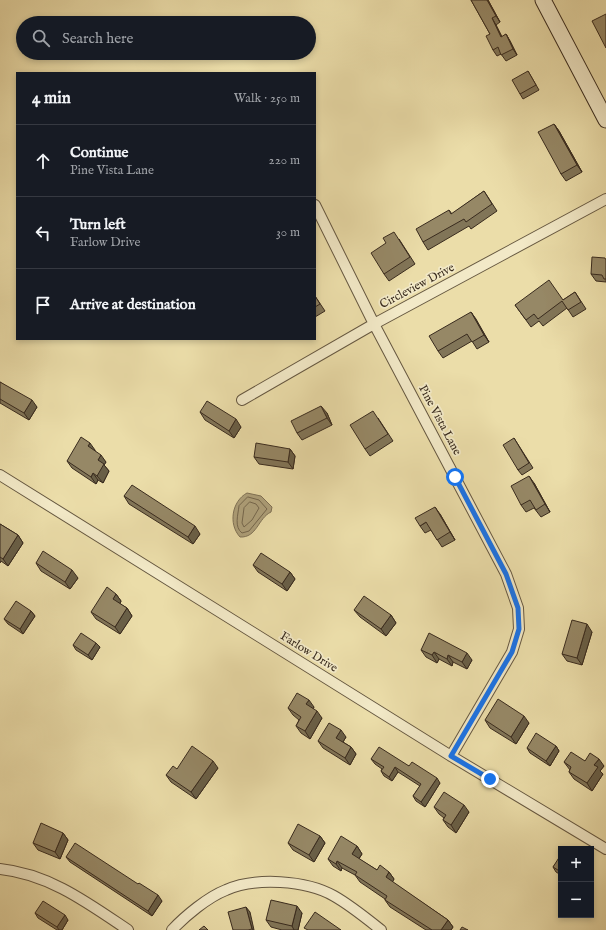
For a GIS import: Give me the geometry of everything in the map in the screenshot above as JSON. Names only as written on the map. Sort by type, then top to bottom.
[{"type":"street","points":[[543,0],[606,120]]},
{"type":"street","name":"Circleview Drive","points":[[242,400],[374,324],[606,199]]},
{"type":"street","name":"Pine Vista Lane","points":[[316,207],[374,324],[506,574],[518,608],[519,629],[512,652],[451,756]]},
{"type":"street","name":"Farlow Drive","points":[[0,475],[451,756],[606,849]]},
{"type":"street","points":[[0,869],[19,871],[70,891],[128,930]]},
{"type":"street","points":[[172,930],[184,916],[226,890],[258,882],[282,883],[310,887],[333,895],[381,930]]},
{"type":"water","points":[[247,493],[261,496],[272,507],[271,512],[263,519],[254,531],[246,536],[240,537],[234,526],[233,513],[238,501]]},
{"type":"building","points":[[471,0],[487,0],[496,16],[492,18],[501,37],[506,34],[513,49],[501,55],[498,47],[493,50],[486,36],[490,34]]},
{"type":"building","points":[[606,14],[606,48],[592,21]]},
{"type":"building","points":[[528,71],[536,85],[520,94],[512,80]]},
{"type":"building","points":[[554,124],[577,165],[561,174],[538,132]]},
{"type":"building","points":[[484,191],[492,204],[466,222],[464,219],[423,242],[416,229],[449,210],[451,214]]},
{"type":"building","points":[[394,232],[410,257],[384,274],[371,253],[386,243],[383,238]]},
{"type":"building","points":[[592,257],[605,258],[606,279],[604,279],[602,275],[591,274]]},
{"type":"building","points":[[549,280],[563,300],[575,292],[581,302],[568,310],[562,301],[538,319],[534,314],[526,320],[515,305]]},
{"type":"building","points":[[316,298],[320,304],[316,306]]},
{"type":"building","points":[[471,312],[484,335],[472,342],[467,334],[438,351],[429,336]]},
{"type":"building","points":[[0,382],[32,400],[24,413],[0,399]]},
{"type":"building","points":[[207,401],[236,419],[229,431],[200,412]]},
{"type":"building","points":[[321,406],[327,418],[297,433],[291,421]]},
{"type":"building","points":[[373,411],[388,434],[365,449],[350,425]]},
{"type":"building","points":[[81,437],[90,443],[88,446],[101,455],[98,460],[104,464],[97,476],[93,473],[91,477],[67,461]]},
{"type":"building","points":[[514,438],[529,463],[518,470],[503,445]]},
{"type":"building","points":[[256,443],[290,449],[288,462],[254,457]]},
{"type":"building","points":[[529,476],[545,504],[536,510],[530,500],[521,505],[511,486]]},
{"type":"building","points":[[132,485],[195,526],[188,537],[124,496]]},
{"type":"building","points":[[435,507],[450,532],[437,540],[426,522],[420,526],[415,518]]},
{"type":"building","points":[[0,524],[18,535],[3,559],[0,557]]},
{"type":"building","points":[[43,551],[72,570],[65,582],[36,563]]},
{"type":"building","points":[[261,553],[290,572],[282,584],[253,565]]},
{"type":"building","points":[[107,587],[116,594],[113,599],[127,608],[115,627],[91,612]]},
{"type":"building","points":[[364,596],[391,615],[381,629],[354,610]]},
{"type":"building","points":[[16,601],[31,611],[20,629],[4,619]]},
{"type":"building","points":[[572,620],[587,624],[577,658],[562,654]]},
{"type":"building","points":[[81,633],[96,643],[88,655],[73,645]]},
{"type":"building","points":[[429,633],[467,653],[462,662],[448,655],[447,659],[434,652],[432,655],[421,650]]},
{"type":"building","points":[[297,693],[309,700],[306,704],[317,711],[305,731],[296,726],[301,717],[288,708]]},
{"type":"building","points":[[498,699],[524,716],[511,737],[485,720]]},
{"type":"building","points":[[329,723],[341,730],[336,738],[351,747],[345,758],[318,741]]},
{"type":"building","points":[[536,733],[556,746],[546,761],[527,748]]},
{"type":"building","points":[[192,746],[213,761],[191,792],[166,775],[173,766],[177,769]]},
{"type":"building","points":[[379,747],[409,766],[412,762],[437,778],[421,802],[413,796],[421,784],[395,767],[389,777],[381,771],[384,767],[371,759]]},
{"type":"building","points":[[571,752],[585,761],[590,753],[599,759],[594,765],[598,767],[587,783],[569,772],[571,767],[564,762]]},
{"type":"building","points":[[444,792],[464,805],[451,825],[443,820],[446,815],[434,807]]},
{"type":"building","points":[[41,823],[63,833],[55,852],[33,843]]},
{"type":"building","points":[[298,824],[320,836],[309,855],[288,843]]},
{"type":"building","points":[[341,836],[357,846],[352,854],[377,870],[380,865],[389,872],[386,877],[448,920],[441,930],[432,930],[385,900],[387,896],[355,875],[357,872],[337,861],[336,864],[328,859]]},
{"type":"building","points":[[75,843],[138,884],[139,883],[158,895],[148,911],[66,857]]},
{"type":"building","points":[[558,859],[558,870],[553,867]]},
{"type":"building","points":[[271,900],[297,906],[292,926],[266,920]]},
{"type":"building","points":[[43,901],[65,915],[57,927],[35,913]]},
{"type":"building","points":[[246,907],[252,929],[233,930],[228,912]]},
{"type":"building","points":[[315,912],[341,930],[308,930],[304,928]]},
{"type":"building","points":[[204,926],[208,930],[199,930]]},
{"type":"building","points":[[462,927],[468,930],[460,930]]},
{"type":"route","points":[[455,477],[506,574],[518,608],[519,629],[512,652],[451,756],[490,779]]}]
